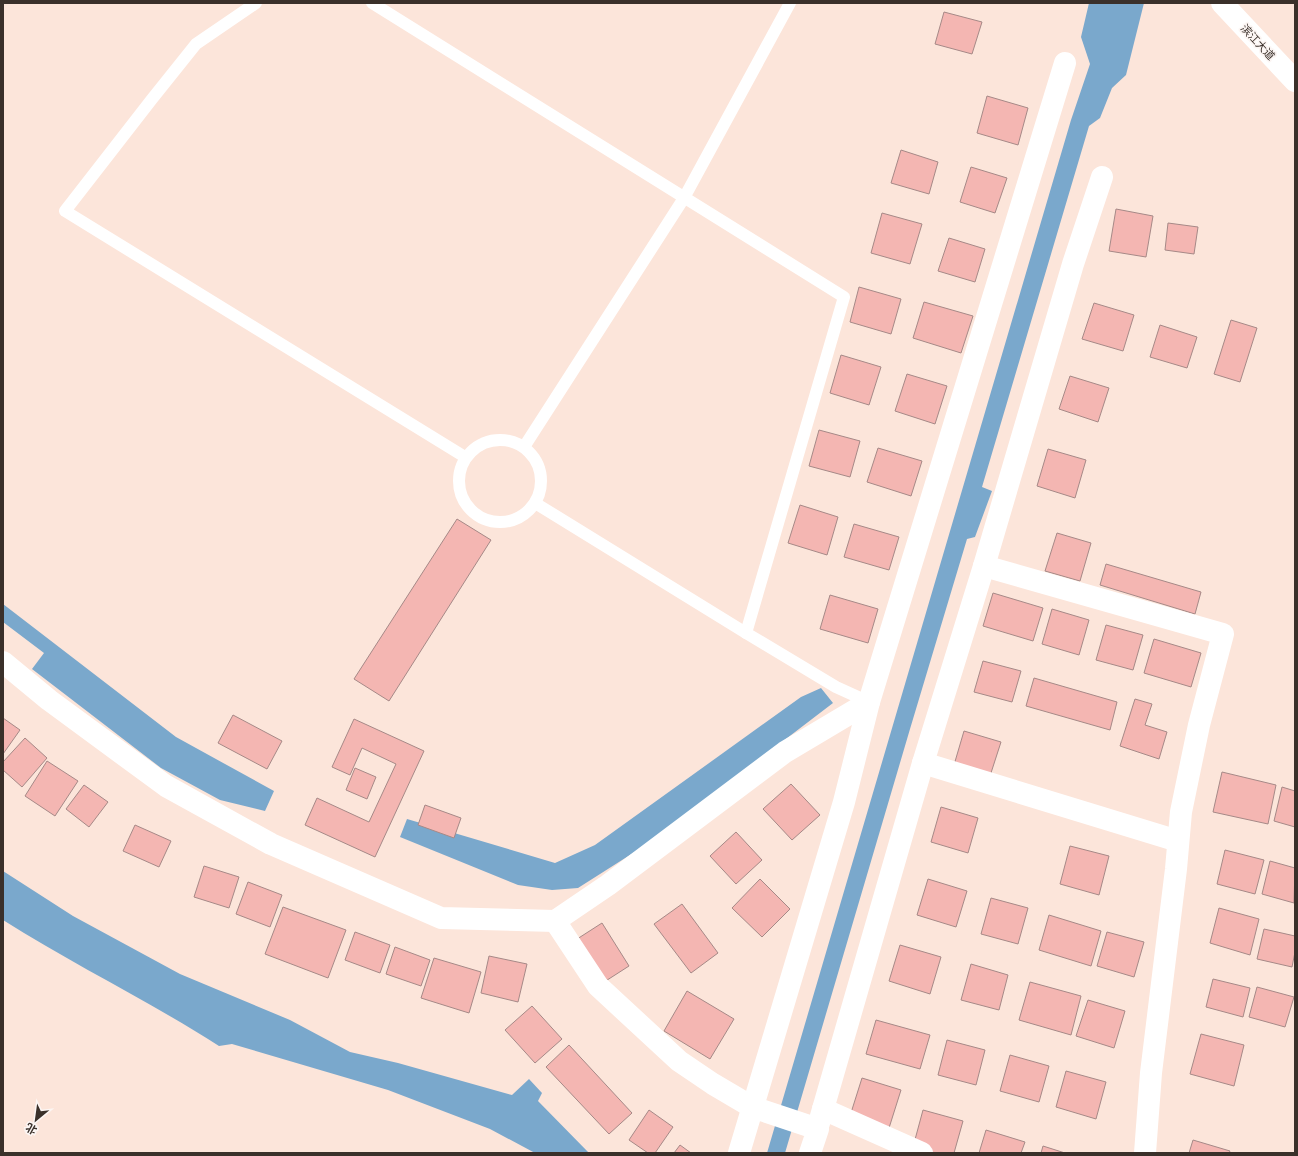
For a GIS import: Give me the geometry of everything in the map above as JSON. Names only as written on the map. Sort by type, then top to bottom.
[{"type":"main road","name":"滨江大道","points":[[1222,3],[1295,81]]},
{"type":"main road","points":[[739,1153],[759,1109],[844,802],[869,702],[1065,64]]},
{"type":"main road","points":[[810,1153],[815,1121],[984,566],[1073,264],[1102,177]]},
{"type":"main road","points":[[984,566],[1223,634],[1199,725],[1181,812],[1151,1073],[1145,1153]]},
{"type":"main road","points":[[3,662],[49,700],[166,786],[271,844],[441,918],[555,921],[608,885],[785,752],[869,702]]},
{"type":"main road","points":[[923,763],[1178,841]]},
{"type":"main road","points":[[555,921],[598,986],[679,1061],[712,1084],[759,1109],[815,1121],[922,1153]]},
{"type":"lane","points":[[256,3],[196,44],[65,211],[465,457]]},
{"type":"lane","points":[[372,3],[844,297],[746,633]]},
{"type":"lane","points":[[524,447],[684,198],[790,3]]},
{"type":"lane","points":[[492,440],[508,440],[524,447],[535,458],[541,473],[541,489],[535,504],[524,516],[508,522],[492,522],[477,516],[465,504],[458,489],[458,472],[465,457],[476,446],[492,440]]},
{"type":"lane","points":[[535,504],[836,687],[869,702]]},
{"type":"water","points":[[1089,3],[1144,3],[1126,75],[1112,88],[1100,118],[1089,126],[982,487],[992,491],[975,537],[967,539],[785,1153],[767,1153],[1071,120],[1090,64],[1081,37]]},
{"type":"water","points":[[3,604],[176,737],[274,791],[265,811],[220,800],[161,768],[32,669],[44,653],[3,622]]},
{"type":"water","points":[[821,688],[833,703],[652,841],[578,888],[552,890],[518,885],[400,837],[407,819],[555,863],[595,845],[801,697]]},
{"type":"water","points":[[3,871],[73,916],[180,974],[290,1020],[350,1052],[398,1063],[512,1095],[529,1079],[542,1093],[538,1101],[589,1153],[535,1153],[490,1129],[388,1090],[232,1044],[219,1046],[3,920]]},
{"type":"building","points":[[944,12],[982,22],[972,54],[935,44]]},
{"type":"building","points":[[987,96],[1028,108],[1018,145],[977,133]]},
{"type":"building","points":[[901,150],[938,162],[929,194],[891,183]]},
{"type":"building","points":[[971,167],[1007,178],[995,213],[960,202]]},
{"type":"building","points":[[1116,209],[1153,216],[1146,257],[1109,251]]},
{"type":"building","points":[[882,213],[922,224],[910,264],[871,253]]},
{"type":"building","points":[[1168,223],[1198,227],[1194,254],[1165,250]]},
{"type":"building","points":[[949,238],[985,249],[975,282],[938,271]]},
{"type":"building","points":[[859,287],[901,299],[891,334],[850,322]]},
{"type":"building","points":[[924,302],[973,316],[961,353],[913,338]]},
{"type":"building","points":[[1094,303],[1134,315],[1123,351],[1082,339]]},
{"type":"building","points":[[1231,320],[1257,328],[1240,382],[1214,374]]},
{"type":"building","points":[[1160,325],[1197,337],[1187,368],[1150,357]]},
{"type":"building","points":[[841,355],[881,367],[869,405],[830,393]]},
{"type":"building","points":[[907,374],[947,386],[935,424],[895,411]]},
{"type":"building","points":[[1070,376],[1109,388],[1098,422],[1059,409]]},
{"type":"building","points":[[819,430],[860,441],[850,477],[809,466]]},
{"type":"building","points":[[878,448],[922,461],[911,496],[867,482]]},
{"type":"building","points":[[1048,449],[1086,460],[1075,498],[1037,486]]},
{"type":"building","points":[[800,505],[838,517],[827,555],[788,543]]},
{"type":"building","points":[[457,519],[491,540],[389,701],[354,679]]},
{"type":"building","points":[[854,524],[899,537],[889,570],[844,557]]},
{"type":"building","points":[[1057,533],[1091,543],[1080,581],[1045,571]]},
{"type":"building","points":[[1106,564],[1201,592],[1195,614],[1100,585]]},
{"type":"building","points":[[993,593],[1043,608],[1033,641],[983,626]]},
{"type":"building","points":[[830,595],[878,609],[868,643],[820,629]]},
{"type":"building","points":[[1052,609],[1089,620],[1079,655],[1042,644]]},
{"type":"building","points":[[1106,625],[1143,635],[1133,670],[1096,660]]},
{"type":"building","points":[[1154,639],[1201,653],[1191,687],[1144,673]]},
{"type":"building","points":[[983,661],[1021,671],[1012,702],[974,692]]},
{"type":"building","points":[[1034,678],[1117,702],[1110,730],[1026,706]]},
{"type":"building","points":[[1135,699],[1152,704],[1145,725],[1167,732],[1159,759],[1120,746]]},
{"type":"building","points":[[233,715],[282,741],[267,769],[218,743]]},
{"type":"building","points":[[3,718],[20,730],[3,754]]},
{"type":"building","points":[[354,719],[424,751],[375,857],[305,825],[317,798],[369,822],[396,764],[362,748],[350,775],[332,767]]},
{"type":"building","points":[[964,731],[1001,742],[990,776],[954,765]]},
{"type":"building","points":[[25,738],[47,758],[22,787],[3,770],[3,762]]},
{"type":"building","points":[[47,761],[78,781],[55,816],[25,796]]},
{"type":"building","points":[[355,768],[376,777],[367,799],[346,790]]},
{"type":"building","points":[[1222,772],[1276,785],[1268,824],[1213,812]]},
{"type":"building","points":[[791,784],[820,815],[792,840],[763,809]]},
{"type":"building","points":[[84,785],[108,802],[89,827],[66,809]]},
{"type":"building","points":[[1282,787],[1295,791],[1295,827],[1274,821]]},
{"type":"building","points":[[425,805],[461,818],[454,838],[418,825]]},
{"type":"building","points":[[941,807],[978,818],[968,853],[931,842]]},
{"type":"building","points":[[135,825],[171,841],[159,867],[123,851]]},
{"type":"building","points":[[736,832],[762,860],[736,884],[710,856]]},
{"type":"building","points":[[1070,846],[1109,856],[1099,895],[1060,884]]},
{"type":"building","points":[[1225,850],[1264,860],[1255,894],[1217,884]]},
{"type":"building","points":[[1270,861],[1295,868],[1294,903],[1262,894]]},
{"type":"building","points":[[204,866],[239,877],[229,908],[194,897]]},
{"type":"building","points":[[760,879],[790,909],[762,937],[732,908]]},
{"type":"building","points":[[928,879],[967,891],[956,927],[917,915]]},
{"type":"building","points":[[248,882],[282,895],[270,927],[236,914]]},
{"type":"building","points":[[991,898],[1028,908],[1018,944],[981,934]]},
{"type":"building","points":[[682,904],[718,953],[691,973],[654,924]]},
{"type":"building","points":[[283,907],[346,930],[328,978],[265,954]]},
{"type":"building","points":[[1219,908],[1259,919],[1250,955],[1210,943]]},
{"type":"building","points":[[1049,915],[1101,931],[1091,966],[1039,950]]},
{"type":"building","points":[[602,923],[629,966],[601,984],[574,941]]},
{"type":"building","points":[[1264,929],[1295,936],[1295,952],[1292,967],[1257,959]]},
{"type":"building","points":[[355,932],[390,945],[380,973],[345,960]]},
{"type":"building","points":[[1107,932],[1144,942],[1134,977],[1097,966]]},
{"type":"building","points":[[900,945],[941,957],[930,994],[889,981]]},
{"type":"building","points":[[395,947],[430,960],[421,986],[386,974]]},
{"type":"building","points":[[489,956],[527,964],[518,1002],[481,993]]},
{"type":"building","points":[[434,958],[481,972],[469,1013],[421,998]]},
{"type":"building","points":[[971,964],[1008,975],[999,1010],[961,1000]]},
{"type":"building","points":[[1213,979],[1250,988],[1243,1017],[1206,1007]]},
{"type":"building","points":[[1030,982],[1081,996],[1071,1035],[1019,1020]]},
{"type":"building","points":[[1257,987],[1294,997],[1285,1027],[1249,1017]]},
{"type":"building","points":[[687,991],[734,1019],[710,1059],[664,1031]]},
{"type":"building","points":[[1088,1000],[1125,1011],[1114,1048],[1076,1036]]},
{"type":"building","points":[[532,1006],[562,1039],[535,1063],[505,1030]]},
{"type":"building","points":[[876,1020],[930,1035],[920,1069],[866,1054]]},
{"type":"building","points":[[1201,1034],[1244,1045],[1234,1086],[1190,1074]]},
{"type":"building","points":[[947,1040],[985,1050],[976,1085],[938,1075]]},
{"type":"building","points":[[569,1045],[632,1113],[609,1134],[546,1067]]},
{"type":"building","points":[[1010,1055],[1049,1066],[1039,1102],[1000,1091]]},
{"type":"building","points":[[1066,1071],[1106,1082],[1096,1119],[1056,1107]]},
{"type":"building","points":[[862,1078],[901,1090],[889,1128],[850,1116]]},
{"type":"building","points":[[649,1110],[673,1127],[655,1153],[648,1153],[629,1140]]},
{"type":"building","points":[[923,1110],[963,1121],[954,1153],[934,1153],[913,1147]]},
{"type":"building","points":[[986,1130],[1025,1142],[1021,1153],[979,1153]]},
{"type":"building","points":[[1193,1140],[1230,1151],[1229,1153],[1189,1153]]},
{"type":"building","points":[[680,1145],[691,1153],[674,1153]]},
{"type":"building","points":[[1043,1146],[1065,1153],[1041,1153]]}]
